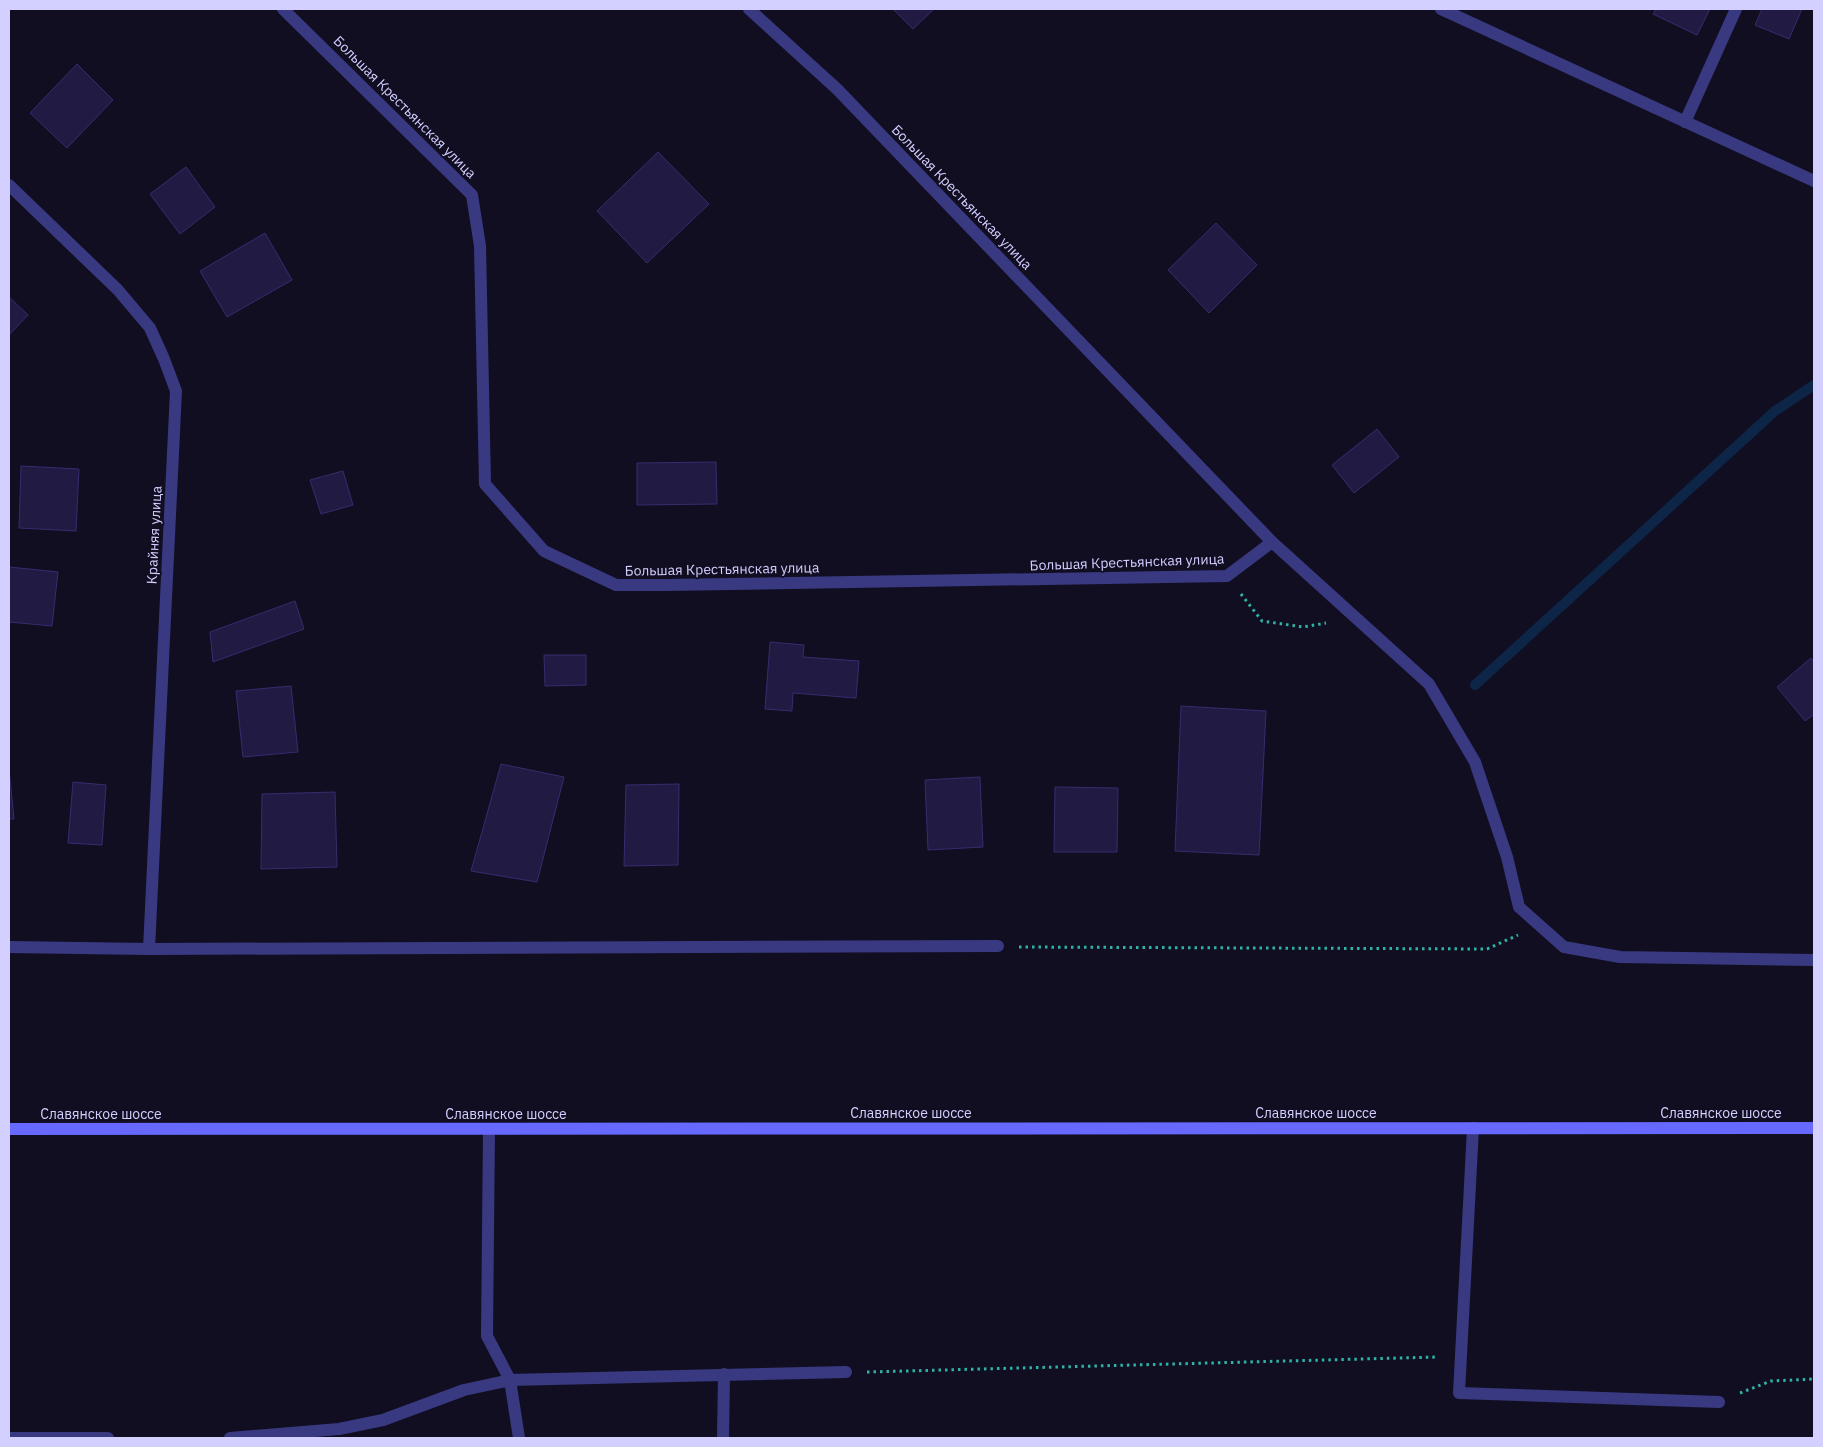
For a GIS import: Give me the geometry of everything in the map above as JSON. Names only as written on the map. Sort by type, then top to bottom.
[{"type":"main road","name":"Славянское шоссе","points":[[9,1129],[1814,1128]]},
{"type":"street","name":"Большая Крестьянская улица","points":[[283,9],[472,195],[480,246],[485,484],[544,551],[616,585],[1227,576],[1272,542]]},
{"type":"street","name":"Большая Крестьянская улица","points":[[749,9],[844,96],[1272,542],[1429,684],[1475,762],[1507,856],[1519,907],[1564,947],[1620,957],[1814,960]]},
{"type":"street","points":[[1441,9],[1814,181]]},
{"type":"street","points":[[1685,122],[1736,9]]},
{"type":"street","name":"Крайняя улица","points":[[9,185],[118,290],[150,328],[164,358],[176,392],[149,949]]},
{"type":"street","points":[[9,947],[149,949],[998,946]]},
{"type":"street","points":[[1473,1128],[1459,1393],[1719,1402]]},
{"type":"street","points":[[490,1129],[487,1336],[510,1380],[519,1438]]},
{"type":"street","points":[[230,1438],[339,1429],[383,1420],[464,1390],[510,1380],[846,1372]]},
{"type":"street","points":[[723,1438],[724,1374]]},
{"type":"street","points":[[9,1438],[108,1438]]},
{"type":"path","points":[[1227,576],[1262,621],[1303,627],[1355,617]]},
{"type":"path","points":[[998,946],[1487,949],[1541,925]]},
{"type":"path","points":[[846,1372],[1461,1356]]},
{"type":"path","points":[[1719,1402],[1771,1381],[1814,1379]]},
{"type":"building","points":[[893,9],[934,9],[913,29]]},
{"type":"building","points":[[1656,9],[1710,9],[1697,35],[1653,14]]},
{"type":"building","points":[[1762,9],[1802,9],[1789,39],[1755,25]]},
{"type":"building","points":[[77,64],[113,100],[67,148],[30,113]]},
{"type":"building","points":[[658,152],[709,204],[647,263],[597,211]]},
{"type":"building","points":[[186,167],[215,207],[180,234],[150,194]]},
{"type":"building","points":[[1216,223],[1257,265],[1209,313],[1168,270]]},
{"type":"building","points":[[265,233],[292,280],[227,317],[200,271]]},
{"type":"building","points":[[9,297],[28,315],[9,335]]},
{"type":"building","points":[[1377,429],[1399,457],[1354,493],[1332,465]]},
{"type":"building","points":[[716,462],[717,504],[637,505],[637,463]]},
{"type":"building","points":[[21,466],[79,469],[76,531],[19,528]]},
{"type":"building","points":[[343,471],[353,505],[321,514],[310,480]]},
{"type":"building","points":[[9,567],[58,572],[52,626],[9,622]]},
{"type":"building","points":[[295,601],[304,629],[213,662],[210,632]]},
{"type":"building","points":[[770,642],[804,645],[803,657],[859,661],[856,698],[793,693],[792,711],[765,709]]},
{"type":"building","points":[[544,655],[586,655],[586,685],[545,686]]},
{"type":"building","points":[[1811,658],[1814,663],[1814,714],[1805,721],[1777,687]]},
{"type":"building","points":[[291,686],[298,752],[243,757],[236,691]]},
{"type":"building","points":[[1181,706],[1266,711],[1259,855],[1175,851]]},
{"type":"building","points":[[501,764],[564,777],[537,882],[471,871]]},
{"type":"building","points":[[9,769],[14,819],[9,819]]},
{"type":"building","points":[[980,777],[983,847],[928,850],[925,780]]},
{"type":"building","points":[[73,782],[106,785],[102,845],[68,843]]},
{"type":"building","points":[[679,784],[678,865],[624,866],[626,785]]},
{"type":"building","points":[[1055,787],[1118,788],[1117,852],[1054,852]]},
{"type":"building","points":[[335,792],[337,867],[261,869],[262,794]]},
{"type":"waterway","points":[[1475,685],[1775,411],[1814,385]]}]
